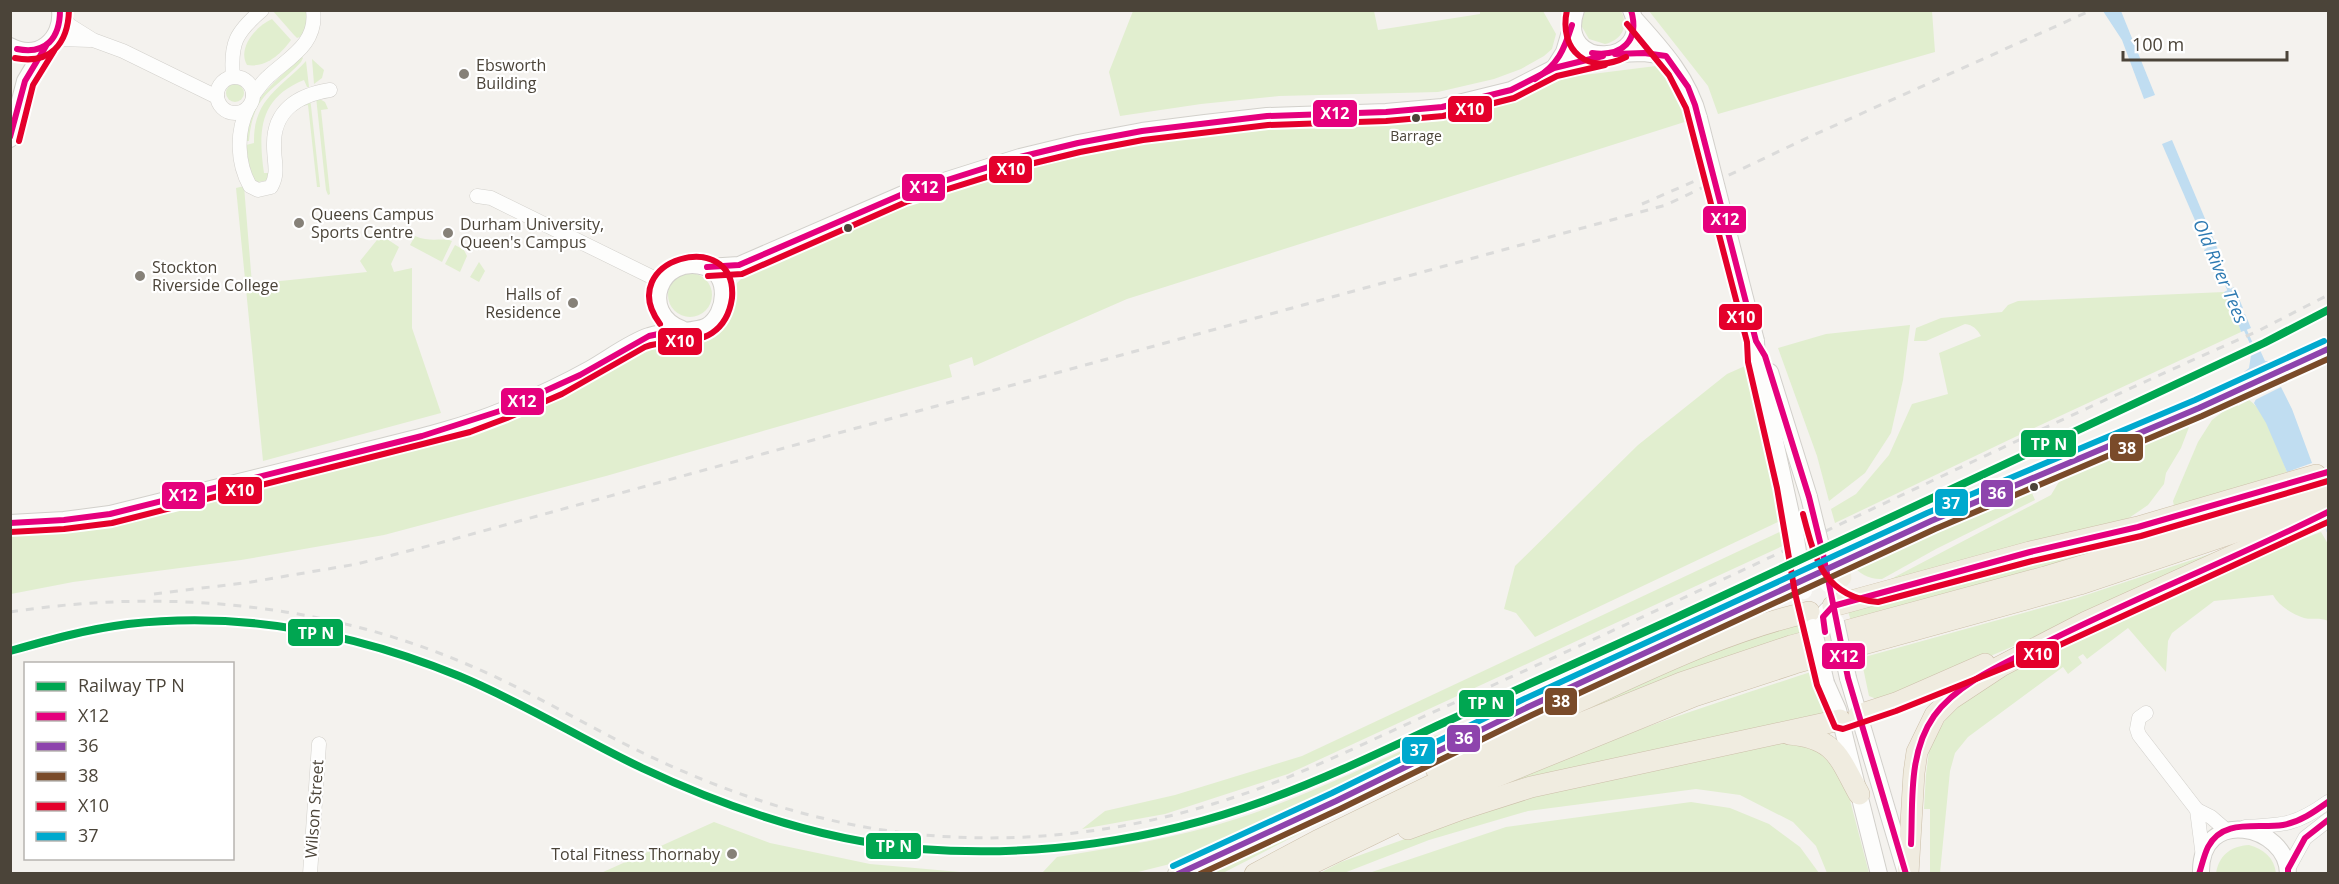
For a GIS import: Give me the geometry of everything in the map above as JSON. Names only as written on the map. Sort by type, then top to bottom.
[{"type":"highway","points":[[1317,841],[1360,810],[1473,750],[1650,668],[1737,632],[2031,552],[2138,527],[2328,472]]},
{"type":"highway","points":[[1255,873],[1453,775],[1690,680],[1791,646],[2024,583],[2235,520],[2328,483]]},
{"type":"highway","points":[[1290,873],[1463,790],[1694,696],[1795,663],[2080,584],[2328,501]]},
{"type":"highway","points":[[1907,873],[1917,752],[1935,715],[1950,699],[2001,666],[2047,641],[2328,512]]},
{"type":"highway","points":[[1823,554],[1834,581],[1858,590],[1877,593]]},
{"type":"highway","points":[[1297,873],[1329,863],[1462,809],[1531,787],[1780,733],[1846,715],[1913,696],[2004,655],[2047,641]]},
{"type":"highway","points":[[1780,733],[1819,740],[1834,750],[1858,794]]},
{"type":"main road","points":[[1177,873],[1336,801],[1528,707],[1931,521],[2328,350]]},
{"type":"street","points":[[60,10],[69,25],[93,40],[116,48],[217,97]]},
{"type":"street","points":[[10,139],[25,81],[58,32],[61,21],[60,10]]},
{"type":"street","points":[[262,10],[237,34],[231,55],[231,79],[217,92],[222,108],[230,112],[238,113],[268,76],[286,64],[300,50],[310,34],[314,19],[313,10]]},
{"type":"street","points":[[1575,14],[1577,40],[1588,52],[1609,55],[1627,45],[1634,33],[1633,14]]},
{"type":"street","points":[[1554,68],[1564,52],[1575,14]]},
{"type":"street","points":[[1633,14],[1688,87],[1699,118],[1756,341],[1757,360],[1786,486],[1846,715],[1858,794],[1879,873]]},
{"type":"street","points":[[12,47],[30,51],[60,39],[93,40]]},
{"type":"street","points":[[12,47],[25,81]]},
{"type":"street","points":[[682,329],[674,326],[665,318],[658,296],[662,282],[675,268],[686,264],[707,267],[739,265],[903,194],[1020,157],[1142,131],[1205,123],[1267,116],[1386,112],[1442,107],[1511,90],[1554,68],[1609,55],[1644,53],[1666,56]]},
{"type":"street","points":[[194,85],[268,76]]},
{"type":"street","points":[[231,79],[248,83],[250,101],[240,132],[243,173],[250,186],[258,190],[271,187],[276,177],[273,145],[276,126],[282,115],[296,101],[312,93],[330,90]]},
{"type":"street","points":[[230,112],[240,132]]},
{"type":"street","points":[[477,196],[491,198],[662,282]]},
{"type":"street","points":[[10,523],[64,520],[110,514],[422,436],[503,411],[580,375],[648,336],[682,329],[698,329],[714,320],[724,292],[739,265]]},
{"type":"street","points":[[707,267],[720,280],[724,292]]},
{"type":"street","points":[[648,336],[660,307]]},
{"type":"street","points":[[1756,341],[1765,356],[1795,451],[1823,554]]},
{"type":"street","points":[[1818,611],[1834,581]]},
{"type":"street","points":[[2146,713],[2139,718],[2137,724],[2139,735],[2196,810],[2231,829],[2263,836],[2279,849],[2288,871]]},
{"type":"street","points":[[1846,715],[1907,873]]},
{"type":"street","name":"Wilson Street","points":[[310,873],[319,744]]},
{"type":"street","points":[[2201,868],[2212,840],[2231,829],[2296,822],[2328,802]]},
{"type":"street","points":[[2196,810],[2201,868]]},
{"type":"street","points":[[2288,871],[2305,838],[2328,820]]},
{"type":"green space","points":[[273,11],[306,11],[308,22],[302,36],[297,38]]},
{"type":"green space","points":[[1133,11],[1374,11],[1378,30],[1480,14],[1480,11],[1543,11],[1556,34],[1552,49],[1521,69],[1494,79],[1438,92],[1279,96],[1120,116],[1109,72]]},
{"type":"green space","points":[[1585,11],[1621,11],[1624,27],[1620,36],[1605,44],[1589,39],[1581,25]]},
{"type":"green space","points":[[1649,11],[1932,11],[1935,52],[1718,114],[1708,86]]},
{"type":"green space","points":[[272,19],[291,40],[283,50],[267,62],[247,65],[244,52],[246,45],[254,32]]},
{"type":"green space","points":[[301,56],[303,58],[301,62],[260,103],[251,125],[249,141],[247,141],[248,126],[257,102]]},
{"type":"green space","points":[[312,59],[324,70],[322,78],[314,84]]},
{"type":"green space","points":[[306,61],[309,87],[304,80],[289,87],[270,106],[265,118],[261,143],[262,158],[264,173],[271,173],[269,180],[258,182],[250,177],[246,145],[254,143],[255,128],[263,105]]},
{"type":"green space","points":[[1656,66],[1680,89],[1694,119],[1127,299],[974,366],[972,357],[949,365],[952,377],[606,476],[384,535],[241,560],[73,582],[11,594],[11,531],[84,526],[200,503],[340,465],[542,402],[654,343],[722,321],[737,283],[745,275],[803,245],[890,206],[1032,162],[1111,144],[1171,134],[1251,125],[1441,117],[1506,103],[1568,77]]},
{"type":"green space","points":[[231,84],[239,84],[244,89],[242,100],[231,102],[226,97],[226,89]]},
{"type":"green space","points":[[310,97],[320,187],[317,187],[308,105],[300,106]]},
{"type":"green space","points":[[316,97],[325,102],[328,109],[321,110],[330,194],[328,195],[326,190]]},
{"type":"green space","points":[[244,186],[252,284],[367,272],[360,261],[381,235],[399,247],[391,264],[394,272],[412,268],[412,328],[441,413],[263,461],[236,188]]},
{"type":"green space","points":[[415,236],[452,241],[442,262],[410,245]]},
{"type":"green space","points":[[455,245],[464,250],[467,256],[460,272],[445,264]]},
{"type":"green space","points":[[479,262],[485,271],[479,282],[470,277]]},
{"type":"green space","points":[[690,273],[698,274],[706,279],[711,287],[711,303],[706,311],[698,316],[690,317],[682,316],[674,311],[669,303],[668,295],[669,287],[674,279],[682,274]]},
{"type":"green space","points":[[2224,292],[2233,312],[2230,314],[2232,319],[2236,317],[2241,332],[1835,523],[1831,509],[1856,494],[1889,455],[1912,404],[1948,394],[1939,353],[1981,336],[1975,328],[1965,324],[1926,341],[1914,341],[1916,328],[1941,318],[2002,312],[2008,305],[2018,301]]},
{"type":"green space","points":[[1910,325],[1903,380],[1891,433],[1865,473],[1829,501],[1817,456],[1778,348],[1826,334]]},
{"type":"green space","points":[[1754,362],[1784,519],[1535,637],[1516,613],[1504,609],[1515,566],[1638,445],[1727,374]]},
{"type":"green space","points":[[2249,400],[2263,414],[2268,423],[2287,472],[2174,506],[2173,501],[2198,442],[2212,420],[2236,402],[2238,406]]},
{"type":"green space","points":[[2191,422],[2181,448],[2166,473],[2164,484],[2148,505],[2126,520],[1889,580],[2051,495],[2060,480],[2077,473],[2098,459]]},
{"type":"green space","points":[[2032,493],[2035,500],[1936,549],[1882,579],[1865,576],[1853,564],[1999,500]]},
{"type":"green space","points":[[2257,499],[2128,546],[1852,623],[1848,612]]},
{"type":"green space","points":[[1786,529],[1789,543],[1288,774],[1165,814],[1082,829],[1105,811],[1175,795],[1302,756]]},
{"type":"green space","points":[[2321,532],[2328,544],[2328,621],[2304,618],[2295,614],[2282,606],[2273,595],[2214,601],[2172,633],[2168,641],[2166,672],[2128,628],[2087,659],[2083,654],[2078,657],[2082,663],[2068,674],[2063,667],[1968,737],[1955,753],[1950,771],[1940,873],[1930,873],[1930,809],[1924,809],[1929,751],[1947,717],[1970,694],[2093,628],[2108,627],[2119,616],[2303,533],[2305,538]]},
{"type":"green space","points":[[2234,546],[2046,632],[1884,702],[1869,696],[1861,658],[2077,598]]},
{"type":"green space","points":[[1804,618],[1808,635],[1546,728],[1717,648]]},
{"type":"green space","points":[[1817,670],[1828,718],[1490,789],[1611,740]]},
{"type":"green space","points":[[1452,731],[1327,793],[1170,864],[1134,873],[1042,873],[1057,857],[1169,837],[1236,819],[1286,801],[1434,736]]},
{"type":"green space","points":[[1789,741],[1812,743],[1844,777],[1869,873],[1827,873],[1816,846],[1793,822],[1740,795],[1696,789],[1528,811],[1429,840],[1344,873],[1318,874],[1341,862],[1516,799]]},
{"type":"green space","points":[[1361,800],[1223,873],[1196,874]]},
{"type":"green space","points":[[1691,802],[1730,808],[1769,824],[1800,847],[1819,873],[1369,873],[1506,827]]},
{"type":"green space","name":"Total Fitness Thornaby","points":[[714,822],[770,843],[870,864],[971,873],[601,873]]},
{"type":"green space","points":[[2249,845],[2267,855],[2276,873],[2216,873],[2223,856],[2237,847]]},
{"type":"water","points":[[2103,11],[2121,11],[2155,95],[2144,99],[2122,40]]},
{"type":"water","points":[[2172,140],[2206,221],[2197,225],[2162,144]]},
{"type":"water","points":[[2208,226],[2222,259],[2213,264],[2210,256],[2206,255],[2204,250],[2207,248],[2199,231]]},
{"type":"water","points":[[2234,287],[2243,308],[2233,312],[2224,292]]},
{"type":"water","points":[[2245,314],[2251,328],[2241,332],[2236,317]]},
{"type":"water","points":[[2260,350],[2292,409],[2312,463],[2287,472],[2266,423],[2254,403],[2256,399],[2244,374],[2249,368],[2251,355]]},
{"type":"pier","points":[[2271,361],[2283,386],[2255,400],[2242,374]]},
{"type":"waterway","name":"Old River Tees","points":[[2216,260],[2230,293]]},
{"type":"waterway","name":"Old River Tees","points":[[2244,327],[2257,356]]},
{"type":"railway","points":[[154,594],[251,582],[357,564],[432,545],[1666,205],[1807,138],[2092,10]]},
{"type":"railway","points":[[1642,204],[1711,174]]},
{"type":"railway","points":[[10,612],[127,601],[245,606],[303,615],[360,628],[416,645],[471,666],[669,765],[748,797],[803,813],[859,826],[948,837],[993,838],[1084,832],[1128,825],[1216,803],[1323,762],[1648,615],[2040,430],[2258,331],[2328,295]]},
{"type":"transit line","name":"X12","points":[[17,49],[36,49],[49,42],[57,29],[60,10]]},
{"type":"transit line","name":"X10","points":[[15,58],[38,58],[55,49],[65,33],[69,10]]},
{"type":"transit line","name":"X10","points":[[1567,10],[1565,25],[1567,37],[1579,56],[1600,63],[1626,57]]},
{"type":"transit line","name":"X12","points":[[1592,53],[1612,52],[1626,45],[1633,30],[1631,10]]},
{"type":"transit line","name":"X10","points":[[1627,24],[1669,75],[1686,108],[1747,342],[1748,362],[1777,488],[1795,593],[1817,685],[1835,727],[1843,729],[1896,711],[2051,649],[2328,522]]},
{"type":"transit line","name":"X12","points":[[1535,79],[1555,62],[1572,25]]},
{"type":"transit line","name":"X12","points":[[10,137],[25,81],[46,46]]},
{"type":"transit line","name":"X10","points":[[19,141],[33,85],[54,51]]},
{"type":"transit line","name":"X12","points":[[1615,54],[1644,53],[1666,56],[1688,87],[1695,105],[1756,341],[1765,356],[1809,497],[1848,678],[1906,874]]},
{"type":"transit line","name":"X12","points":[[707,267],[739,265],[903,194],[1020,157],[1078,143],[1142,131],[1267,116],[1386,112],[1442,107],[1511,90],[1554,68],[1603,56]]},
{"type":"transit line","name":"X10","points":[[708,276],[742,274],[906,202],[1022,166],[1080,152],[1143,140],[1268,125],[1386,121],[1443,116],[1514,98],[1557,76],[1605,65]]},
{"type":"transit line","name":"X10","points":[[10,532],[112,523],[470,432],[562,394],[645,347],[688,341],[712,333],[726,318],[730,308],[732,298],[729,275],[717,262],[699,257],[680,259],[663,268],[652,282],[650,301],[660,324]]},
{"type":"transit line","points":[[10,651],[54,639],[128,624],[213,621],[255,623],[296,629],[379,648],[459,676],[506,697],[619,757],[675,783],[743,810],[813,831],[884,845],[964,851],[1007,851],[1094,843],[1180,827],[1222,815],[1332,774],[1673,619],[2264,343],[2328,310]]},
{"type":"transit line","name":"X12","points":[[10,523],[64,520],[110,514],[422,436],[503,410],[580,375],[649,336],[682,329]]},
{"type":"transit line","name":"37","points":[[1173,866],[1332,793],[1524,699],[1927,513],[2195,400],[2324,341]]},
{"type":"transit line","name":"36","points":[[1178,874],[1336,801],[1528,707],[1931,521],[2199,408],[2328,349]]},
{"type":"transit line","name":"38","points":[[1200,874],[1340,809],[1532,715],[1935,529],[2202,416],[2328,359]]},
{"type":"transit line","name":"X12","points":[[1825,632],[1823,617],[1833,606],[2030,552],[2138,527],[2328,472]]},
{"type":"transit line","name":"X10","points":[[1803,514],[1818,561],[1834,584],[1845,593],[1860,599],[1878,602],[2032,561],[2141,536],[2328,481]]},
{"type":"transit line","name":"X12","points":[[1911,844],[1912,795],[1920,746],[1934,716],[1955,694],[1994,669],[2071,630],[2328,512]]},
{"type":"transit line","name":"X12","points":[[2199,874],[2208,847],[2222,832],[2231,828],[2289,824],[2307,816],[2328,802]]},
{"type":"transit line","name":"X12","points":[[2288,874],[2288,869],[2305,838],[2328,820]]},
{"type":"place","name":"Ebsworth Building","points":[[464,74]]},
{"type":"place","name":"Barrage","points":[[1416,118]]},
{"type":"place","name":"Queens Campus Sports Centre","points":[[299,223]]},
{"type":"place","name":"Durham University, Queen's Campus","points":[[448,233]]},
{"type":"place","name":"Stockton Riverside College","points":[[140,276]]},
{"type":"place","name":"Halls of Residence","points":[[573,303]]},
{"type":"place","name":"Total Fitness Thornaby","points":[[732,854]]}]
